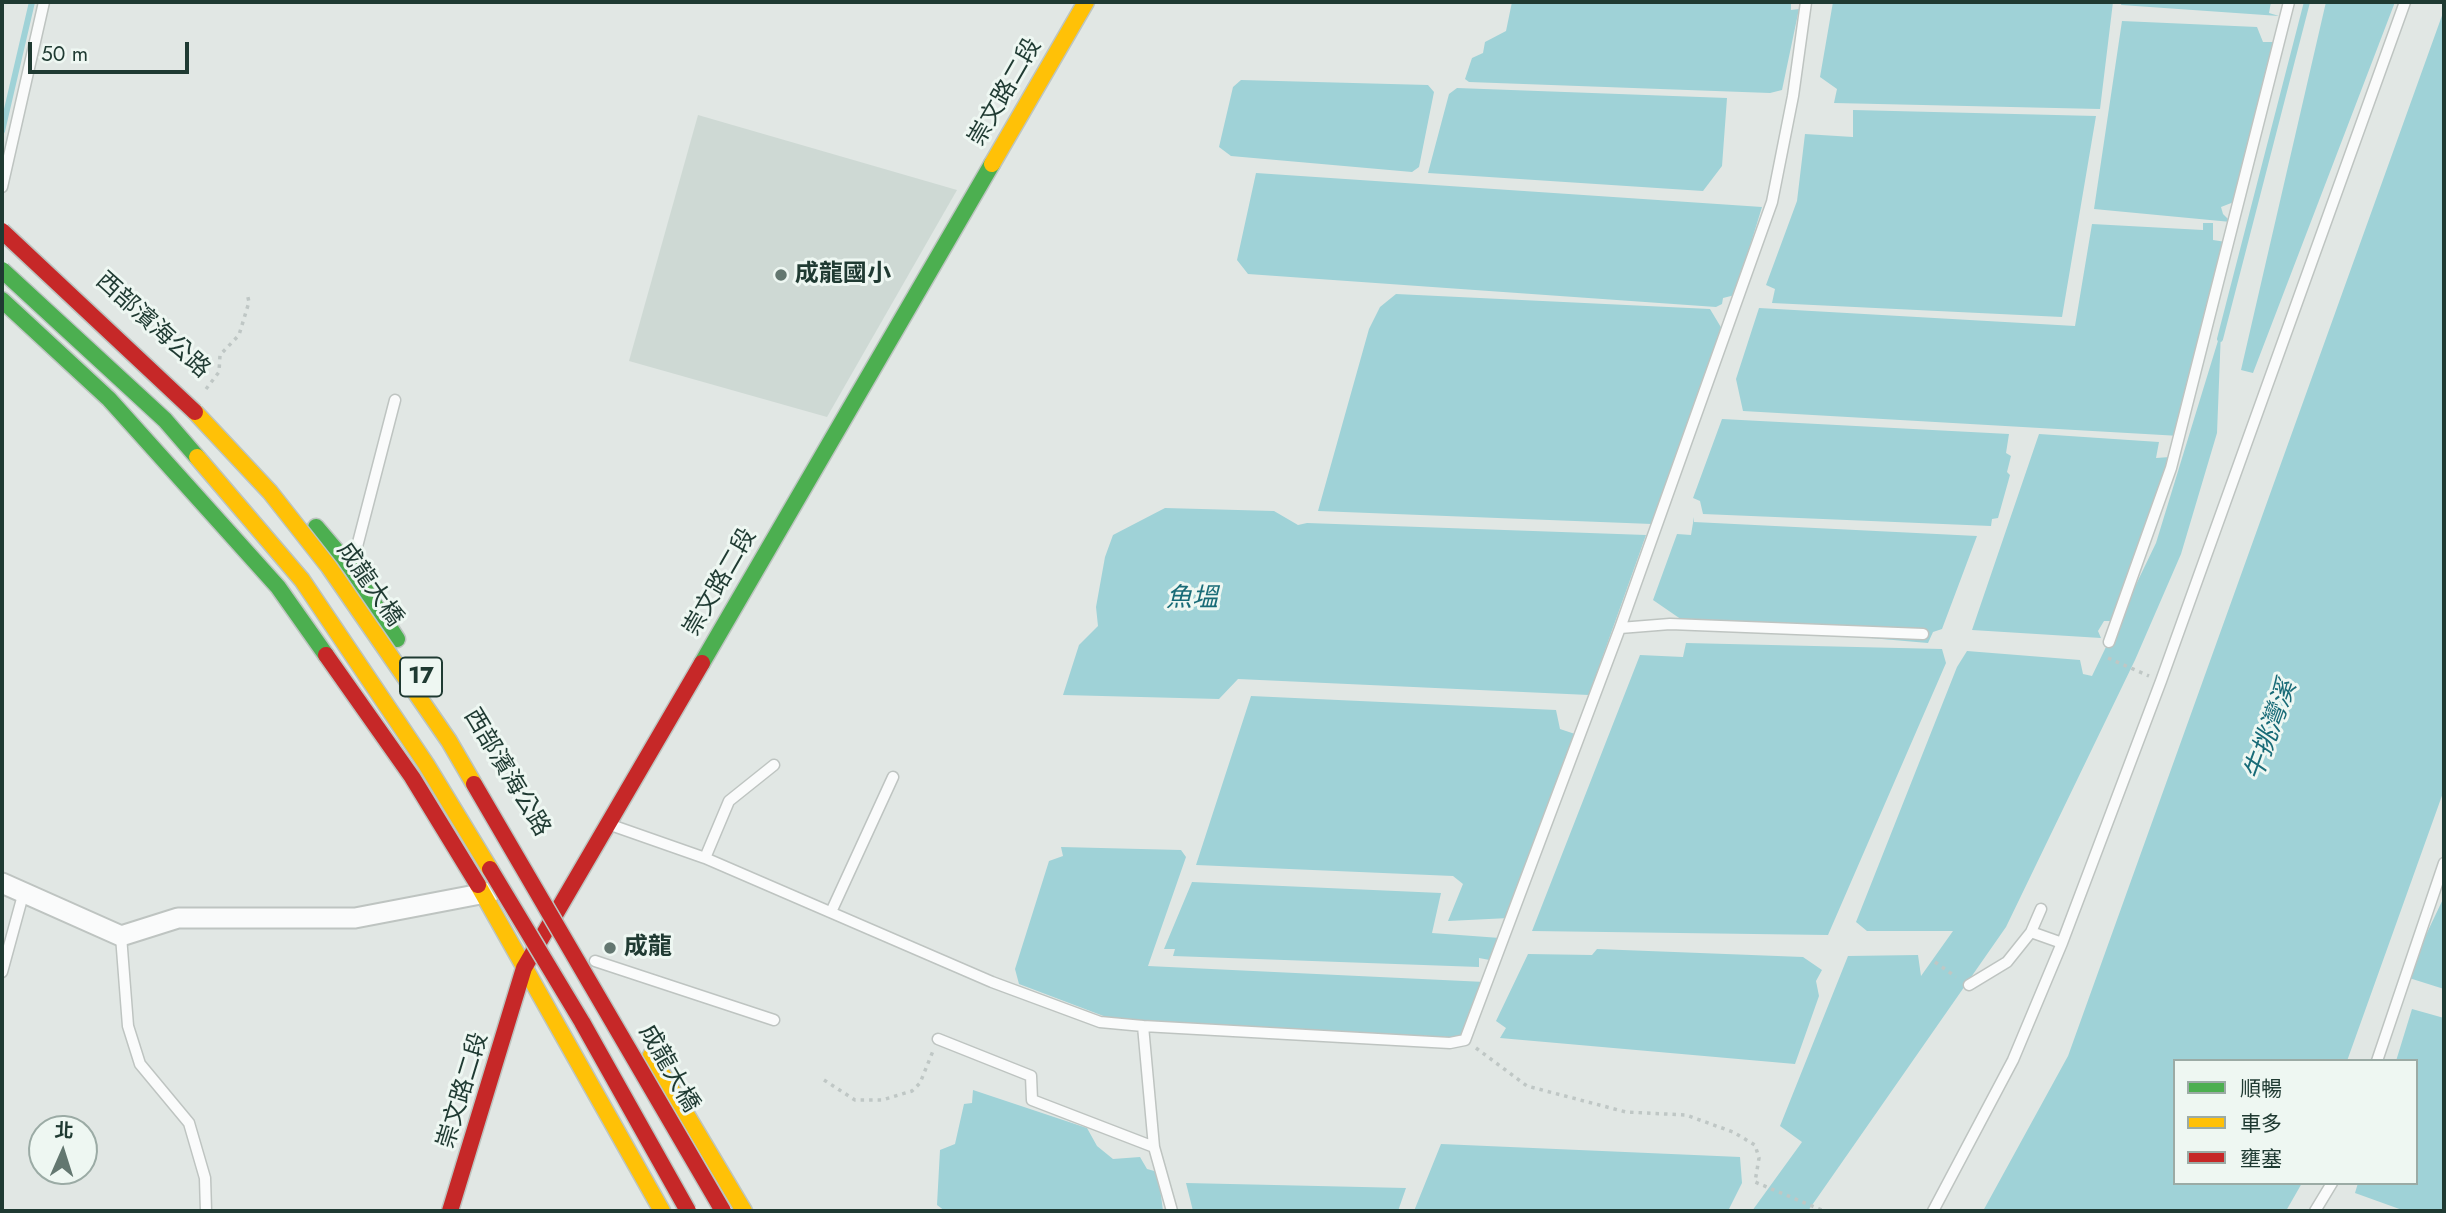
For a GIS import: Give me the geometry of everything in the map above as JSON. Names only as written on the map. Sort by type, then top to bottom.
[{"type":"main road","name":"崇文路二段","points":[[450,1211],[524,968],[1086,2]]},
{"type":"main road","name":"西部濱海公路","points":[[2,218],[228,425],[351,568],[457,734],[744,1211]]},
{"type":"main road","name":"成龍大橋","points":[[2,231],[205,422],[270,492],[329,567],[449,741],[723,1211]]},
{"type":"main road","points":[[2,270],[165,420],[302,580],[433,775],[582,1022],[688,1211]]},
{"type":"main road","name":"17","points":[[2,300],[109,399],[278,587],[412,777],[483,894],[662,1211]]},
{"type":"street","points":[[2,883],[23,895],[121,936],[178,918],[355,918],[505,888],[534,866]]},
{"type":"lane","points":[[2,187],[44,2]]},
{"type":"lane","points":[[607,824],[705,858],[992,982],[1100,1022],[1450,1042],[1465,1040],[1620,628],[1772,202],[1793,96],[1806,2]]},
{"type":"lane","points":[[2109,642],[2171,468],[2289,2]]},
{"type":"lane","points":[[1933,1211],[2013,1060],[2062,943],[2161,681],[2405,2]]},
{"type":"lane","points":[[294,610],[351,568],[395,400]]},
{"type":"lane","points":[[1620,628],[1670,624],[1923,634]]},
{"type":"lane","points":[[705,858],[729,801],[774,765]]},
{"type":"lane","points":[[831,912],[893,777]]},
{"type":"lane","points":[[2378,1059],[2444,863]]},
{"type":"lane","points":[[2,972],[23,895]]},
{"type":"lane","points":[[1969,985],[2007,962],[2031,932],[2041,909]]},
{"type":"lane","points":[[2031,932],[2062,943]]},
{"type":"lane","points":[[121,936],[128,1026],[140,1063],[189,1123],[205,1178],[206,1211]]},
{"type":"lane","points":[[595,961],[774,1020]]},
{"type":"lane","points":[[1143,1026],[1154,1147],[1172,1211]]},
{"type":"lane","points":[[938,1039],[1031,1076],[1032,1100],[1154,1147]]},
{"type":"lane","points":[[2315,1211],[2331,1185]]},
{"type":"path","points":[[199,399],[219,372],[220,355],[239,335],[249,302],[247,293]]},
{"type":"path","points":[[2104,656],[2161,681]]},
{"type":"path","points":[[1935,962],[1969,985]]},
{"type":"path","points":[[824,1080],[855,1100],[882,1100],[912,1091],[920,1083],[938,1039]]},
{"type":"path","points":[[1465,1040],[1527,1086],[1626,1112],[1686,1115],[1734,1132],[1755,1144],[1759,1158],[1755,1182],[1824,1211]]},
{"type":"shaded area","name":"成龍國小","points":[[698,115],[957,190],[827,417],[629,361]]},
{"type":"water","points":[[1512,2],[1791,2],[1791,10],[1799,9],[1782,90],[1770,93],[1469,82],[1465,79],[1472,58],[1483,53],[1485,42],[1506,31]]},
{"type":"water","points":[[1833,2],[2113,2],[2100,109],[1834,103],[1837,89],[1820,77]]},
{"type":"water","points":[[2122,2],[2271,2],[2269,13],[2279,16],[2121,5]]},
{"type":"water","points":[[2326,2],[2395,2],[2253,373],[2241,370]]},
{"type":"water","name":"牛挑灣溪","points":[[2444,10],[2444,790],[2348,1059],[2173,1059],[2173,1185],[2301,1185],[2286,1211],[1983,1211],[2068,1056]]},
{"type":"water","points":[[2122,21],[2257,27],[2263,42],[2273,42],[2239,200],[2221,207],[2223,214],[2231,222],[2094,209]]},
{"type":"water","points":[[1241,80],[1428,85],[1434,92],[1419,167],[1412,172],[1231,156],[1219,147],[1233,87]]},
{"type":"water","points":[[1457,88],[1727,98],[1722,166],[1703,191],[1428,173],[1449,94]]},
{"type":"water","points":[[1853,110],[2096,116],[2062,317],[1772,303],[1775,289],[1766,285],[1797,201],[1805,134],[1853,137]]},
{"type":"water","points":[[1256,173],[1762,207],[1735,295],[1723,298],[1722,304],[1716,307],[1248,274],[1237,260]]},
{"type":"water","points":[[2203,223],[2213,223],[2213,240],[2226,242],[2180,436],[1743,411],[1736,379],[1759,308],[2075,326],[2092,224],[2203,230]]},
{"type":"water","points":[[1396,294],[1710,309],[1722,329],[1652,524],[1318,511],[1369,329],[1380,307]]},
{"type":"water","points":[[2221,331],[2217,433],[2181,554],[2135,660],[2006,927],[1808,1211],[1752,1211],[1802,1142],[1780,1126],[1848,956],[1918,955],[1921,976],[1953,931],[1867,931],[1856,922],[1957,667],[1967,651],[2080,660],[2083,674],[2092,676],[2156,543]]},
{"type":"water","points":[[1722,419],[2009,434],[2006,453],[2011,456],[2007,472],[2010,475],[1998,518],[1992,519],[1991,526],[1703,514],[1700,501],[1693,498]]},
{"type":"water","points":[[2039,434],[2159,442],[2156,458],[2170,457],[2114,621],[2104,621],[2098,631],[2101,638],[1972,630]]},
{"type":"water","name":"魚塭","points":[[1165,508],[1274,511],[1298,525],[1307,523],[1646,535],[1589,695],[1238,679],[1219,699],[1063,695],[1079,645],[1098,626],[1096,607],[1105,557],[1113,535]]},
{"type":"water","points":[[1694,517],[1694,522],[1977,536],[1942,629],[1933,632],[1928,643],[1685,622],[1653,600],[1677,534],[1691,535]]},
{"type":"water","points":[[1686,643],[1942,649],[1946,663],[1828,935],[1532,931],[1640,655],[1683,657]]},
{"type":"water","points":[[1251,696],[1556,710],[1560,729],[1578,735],[1509,918],[1448,921],[1463,884],[1453,876],[1196,865]]},
{"type":"water","points":[[1061,847],[1181,850],[1186,857],[1148,966],[1485,982],[1467,1038],[1114,1020],[1019,984],[1015,969],[1049,861],[1063,856]]},
{"type":"water","points":[[1192,882],[1441,893],[1432,933],[1500,938],[1495,961],[1479,958],[1479,967],[1173,956],[1175,949],[1164,949]]},
{"type":"water","points":[[2444,897],[2444,989],[2406,977]]},
{"type":"water","points":[[1597,949],[1803,957],[1822,970],[1816,981],[1819,996],[1795,1064],[1500,1038],[1506,1028],[1496,1021],[1528,954],[1592,955]]},
{"type":"water","points":[[2412,1009],[2444,1018],[2444,1211],[2405,1211],[2355,1193],[2357,1185],[2418,1185],[2418,1059],[2397,1059]]},
{"type":"water","points":[[973,1090],[1087,1128],[1097,1146],[1113,1159],[1140,1157],[1147,1169],[1158,1172],[1163,1211],[945,1211],[937,1205],[940,1150],[955,1144],[964,1104],[972,1103]]},
{"type":"water","points":[[1441,1144],[1740,1157],[1742,1183],[1728,1211],[1414,1211]]},
{"type":"water","points":[[1186,1183],[1406,1188],[1398,1211],[1193,1211]]},
{"type":"waterway","points":[[2,131],[32,2]]},
{"type":"waterway","points":[[2220,339],[2307,2]]},
{"type":"traffic: fast","points":[[702,663],[992,164]]},
{"type":"traffic: fast","points":[[2,270],[165,420],[197,457]]},
{"type":"traffic: fast","points":[[2,300],[109,399],[278,587],[326,655]]},
{"type":"traffic: fast","points":[[316,527],[351,568],[397,639]]},
{"type":"traffic: slow","points":[[992,164],[1086,2]]},
{"type":"traffic: slow","points":[[195,412],[270,492],[329,567],[449,741],[474,784]]},
{"type":"traffic: slow","points":[[197,457],[302,580],[426,764],[490,869]]},
{"type":"traffic: slow","points":[[478,885],[662,1211]]},
{"type":"traffic: slow","points":[[651,1055],[744,1211]]},
{"type":"traffic: jam","points":[[2,231],[195,412]]},
{"type":"traffic: jam","points":[[326,655],[412,777],[478,885]]},
{"type":"traffic: jam","points":[[450,1211],[524,968],[702,663]]},
{"type":"traffic: jam","points":[[474,784],[723,1211]]},
{"type":"traffic: jam","points":[[490,869],[582,1022],[688,1211]]},
{"type":"place","name":"成龍國小","points":[[781,275]]},
{"type":"place","name":"成龍","points":[[610,948]]}]
